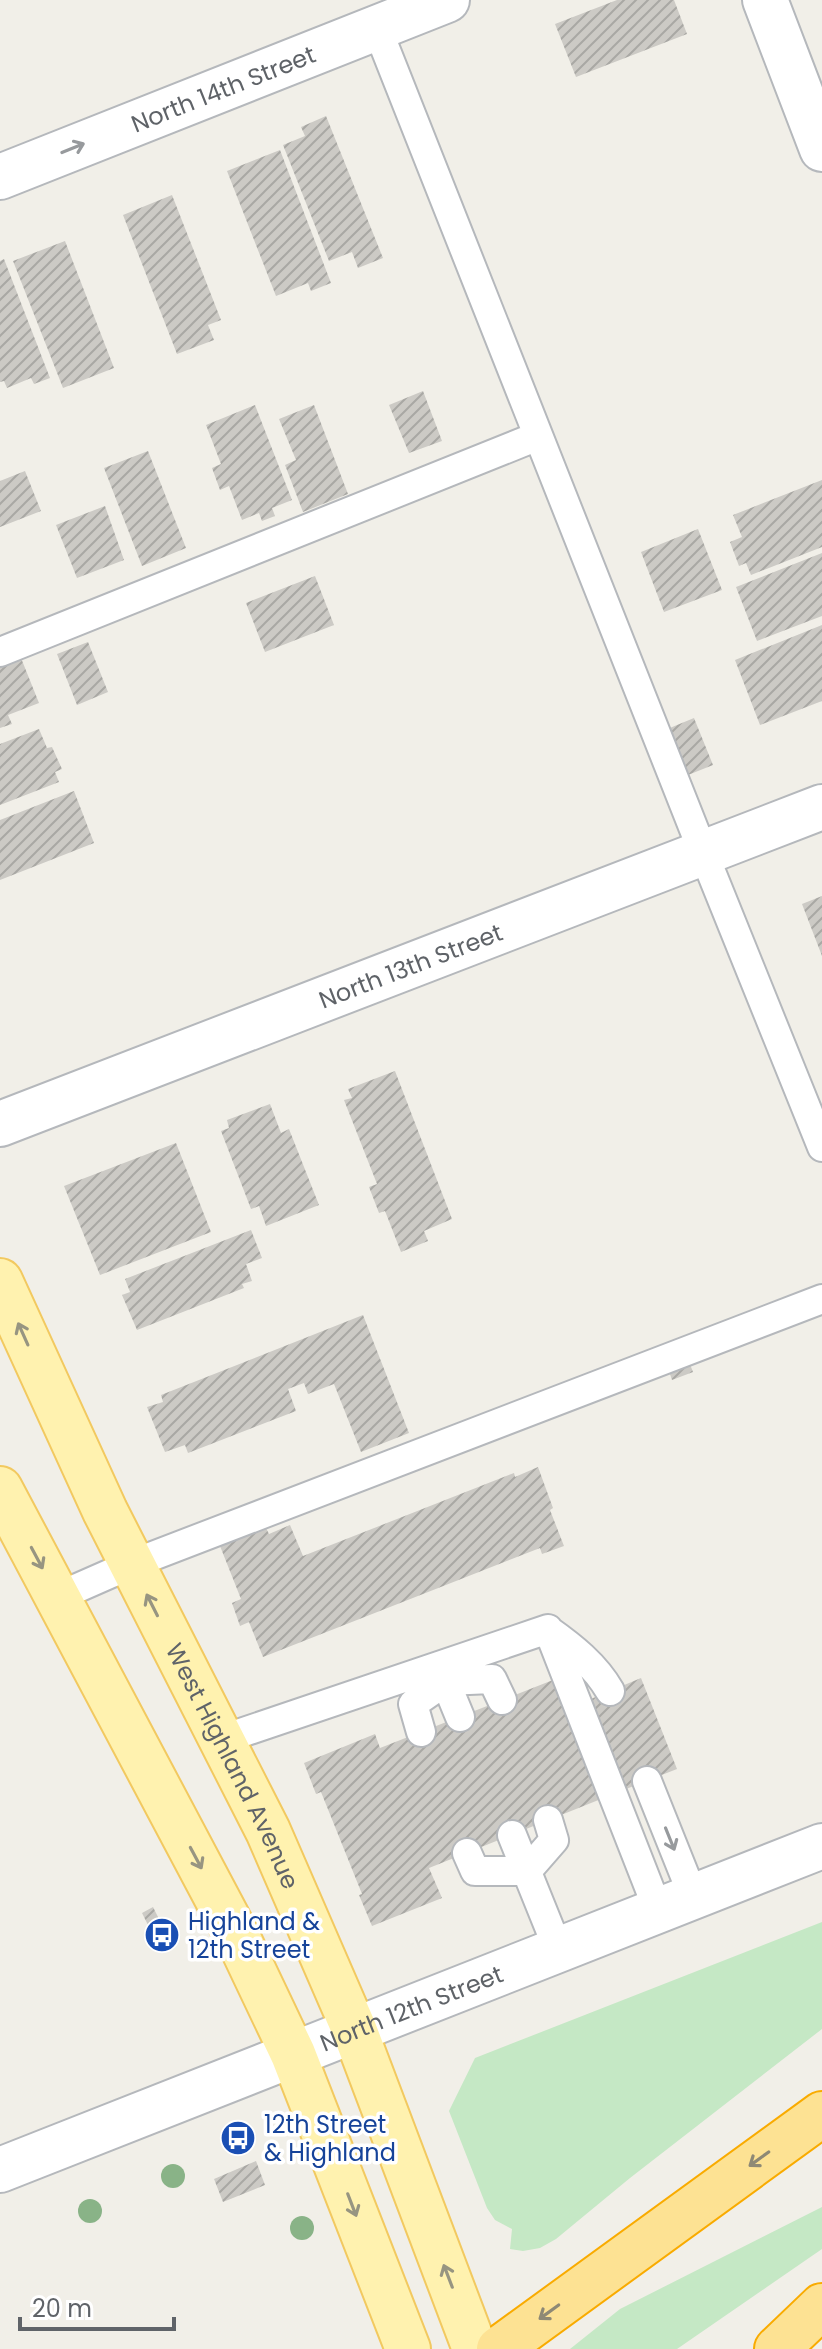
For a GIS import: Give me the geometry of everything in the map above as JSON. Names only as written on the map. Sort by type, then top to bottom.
[{"type":"highway","points":[[499,2349],[822,2114]]},
{"type":"highway","points":[[777,2349],[822,2306]]},
{"type":"highway","points":[[806,2349],[822,2339]]},
{"type":"main road","name":"West Highland Avenue","points":[[0,1281],[132,1564],[268,1831],[354,2029],[475,2349]]},
{"type":"main road","points":[[0,1489],[236,1934],[293,2054],[408,2349]]},
{"type":"street","name":"North 14th Street","points":[[0,177],[447,0]]},
{"type":"street","points":[[765,0],[822,149]]},
{"type":"street","name":"North 13th Street","points":[[0,1124],[822,807]]},
{"type":"street","name":"North 12th Street","points":[[0,2170],[822,1846]]},
{"type":"lane","points":[[377,28],[822,1147]]},
{"type":"lane","points":[[0,652],[538,436]]},
{"type":"lane","points":[[57,1597],[132,1564],[822,1299]]},
{"type":"lane","points":[[220,1740],[442,1673],[548,1629]]},
{"type":"lane","points":[[548,1629],[578,1652],[603,1678],[610,1691]]},
{"type":"lane","points":[[548,1629],[676,1903]]},
{"type":"lane","points":[[442,1673],[492,1679],[502,1700]]},
{"type":"lane","points":[[442,1673],[460,1717]]},
{"type":"lane","points":[[421,1732],[413,1704],[442,1673]]},
{"type":"lane","points":[[647,1781],[676,1903]]},
{"type":"lane","points":[[467,1853],[475,1871],[527,1871],[554,1840],[548,1820]]},
{"type":"lane","points":[[512,1835],[558,1949]]},
{"type":"green space","points":[[822,1922],[822,2029],[556,2239],[540,2248],[523,2251],[510,2249],[512,2229],[495,2220],[487,2208],[449,2111],[475,2058]]},
{"type":"green space","points":[[822,2207],[822,2249],[677,2349],[570,2349],[620,2309]]},
{"type":"building","points":[[617,0],[674,0],[687,34],[576,77],[555,24]]},
{"type":"building","points":[[326,116],[383,258],[358,268],[352,252],[329,261],[283,145],[305,136],[301,127]]},
{"type":"building","points":[[280,150],[331,283],[311,291],[308,283],[276,296],[227,171]]},
{"type":"building","points":[[172,195],[221,320],[208,325],[214,340],[177,354],[123,215]]},
{"type":"building","points":[[65,241],[114,368],[63,388],[13,261]]},
{"type":"building","points":[[4,259],[50,378],[34,384],[31,378],[7,388],[4,381],[0,382],[0,261]]},
{"type":"building","points":[[423,391],[442,441],[409,453],[389,405]]},
{"type":"building","points":[[255,405],[292,500],[272,508],[275,516],[262,521],[259,513],[242,520],[229,486],[220,490],[212,468],[221,464],[206,425]]},
{"type":"building","points":[[314,405],[348,494],[303,512],[285,465],[296,460],[279,419]]},
{"type":"building","points":[[148,451],[186,548],[142,566],[104,468]]},
{"type":"building","points":[[25,471],[41,511],[0,527],[0,481]]},
{"type":"building","points":[[822,480],[822,547],[751,575],[746,563],[739,566],[730,542],[742,537],[733,515]]},
{"type":"building","points":[[105,506],[124,560],[77,578],[56,525]]},
{"type":"building","points":[[698,529],[722,590],[664,612],[641,552]]},
{"type":"building","points":[[822,553],[822,616],[757,641],[736,587]]},
{"type":"building","points":[[315,576],[334,625],[265,652],[246,603]]},
{"type":"building","points":[[822,625],[822,701],[760,725],[735,660]]},
{"type":"building","points":[[88,642],[108,692],[77,705],[57,654]]},
{"type":"building","points":[[21,658],[39,703],[8,715],[12,724],[0,728],[0,666]]},
{"type":"building","points":[[694,718],[713,765],[683,777],[665,730]]},
{"type":"building","points":[[39,729],[47,748],[52,747],[62,769],[55,772],[59,782],[0,805],[0,744]]},
{"type":"building","points":[[74,791],[94,843],[0,880],[0,820]]},
{"type":"building","points":[[822,896],[822,956],[802,904]]},
{"type":"building","points":[[395,1071],[452,1219],[424,1231],[428,1241],[401,1252],[385,1211],[379,1213],[369,1187],[377,1184],[344,1100],[352,1098],[348,1089]]},
{"type":"building","points":[[270,1104],[281,1133],[289,1129],[319,1205],[266,1226],[259,1206],[251,1209],[221,1131],[229,1128],[227,1120]]},
{"type":"building","points":[[176,1143],[211,1232],[100,1275],[64,1186]]},
{"type":"building","points":[[251,1230],[262,1258],[246,1264],[252,1281],[242,1284],[244,1288],[137,1330],[122,1295],[130,1292],[125,1279]]},
{"type":"building","points":[[363,1315],[409,1433],[361,1452],[334,1384],[308,1394],[304,1383],[288,1389],[296,1411],[188,1453],[185,1445],[165,1452],[147,1407],[163,1402],[161,1395]]},
{"type":"building","points":[[686,1354],[693,1372],[672,1380],[666,1362]]},
{"type":"building","points":[[538,1467],[564,1546],[542,1554],[540,1548],[263,1657],[249,1622],[240,1626],[232,1603],[241,1599],[220,1546],[266,1528],[269,1534],[290,1525],[303,1556],[514,1473],[515,1477]]},
{"type":"building","points":[[558,1678],[606,1797],[429,1868],[442,1898],[372,1926],[321,1792],[316,1794],[304,1763],[375,1734],[380,1748]]},
{"type":"building","points":[[641,1678],[677,1769],[621,1791],[586,1701]]},
{"type":"building","points":[[153,1907],[161,1923],[150,1929],[142,1913]]},
{"type":"building","points":[[256,2161],[265,2185],[223,2202],[214,2179]]},
{"type":"place","name":"Highland & 12th Street","points":[[162,1935]]},
{"type":"place","name":"12th Street & Highland","points":[[238,2138]]}]
